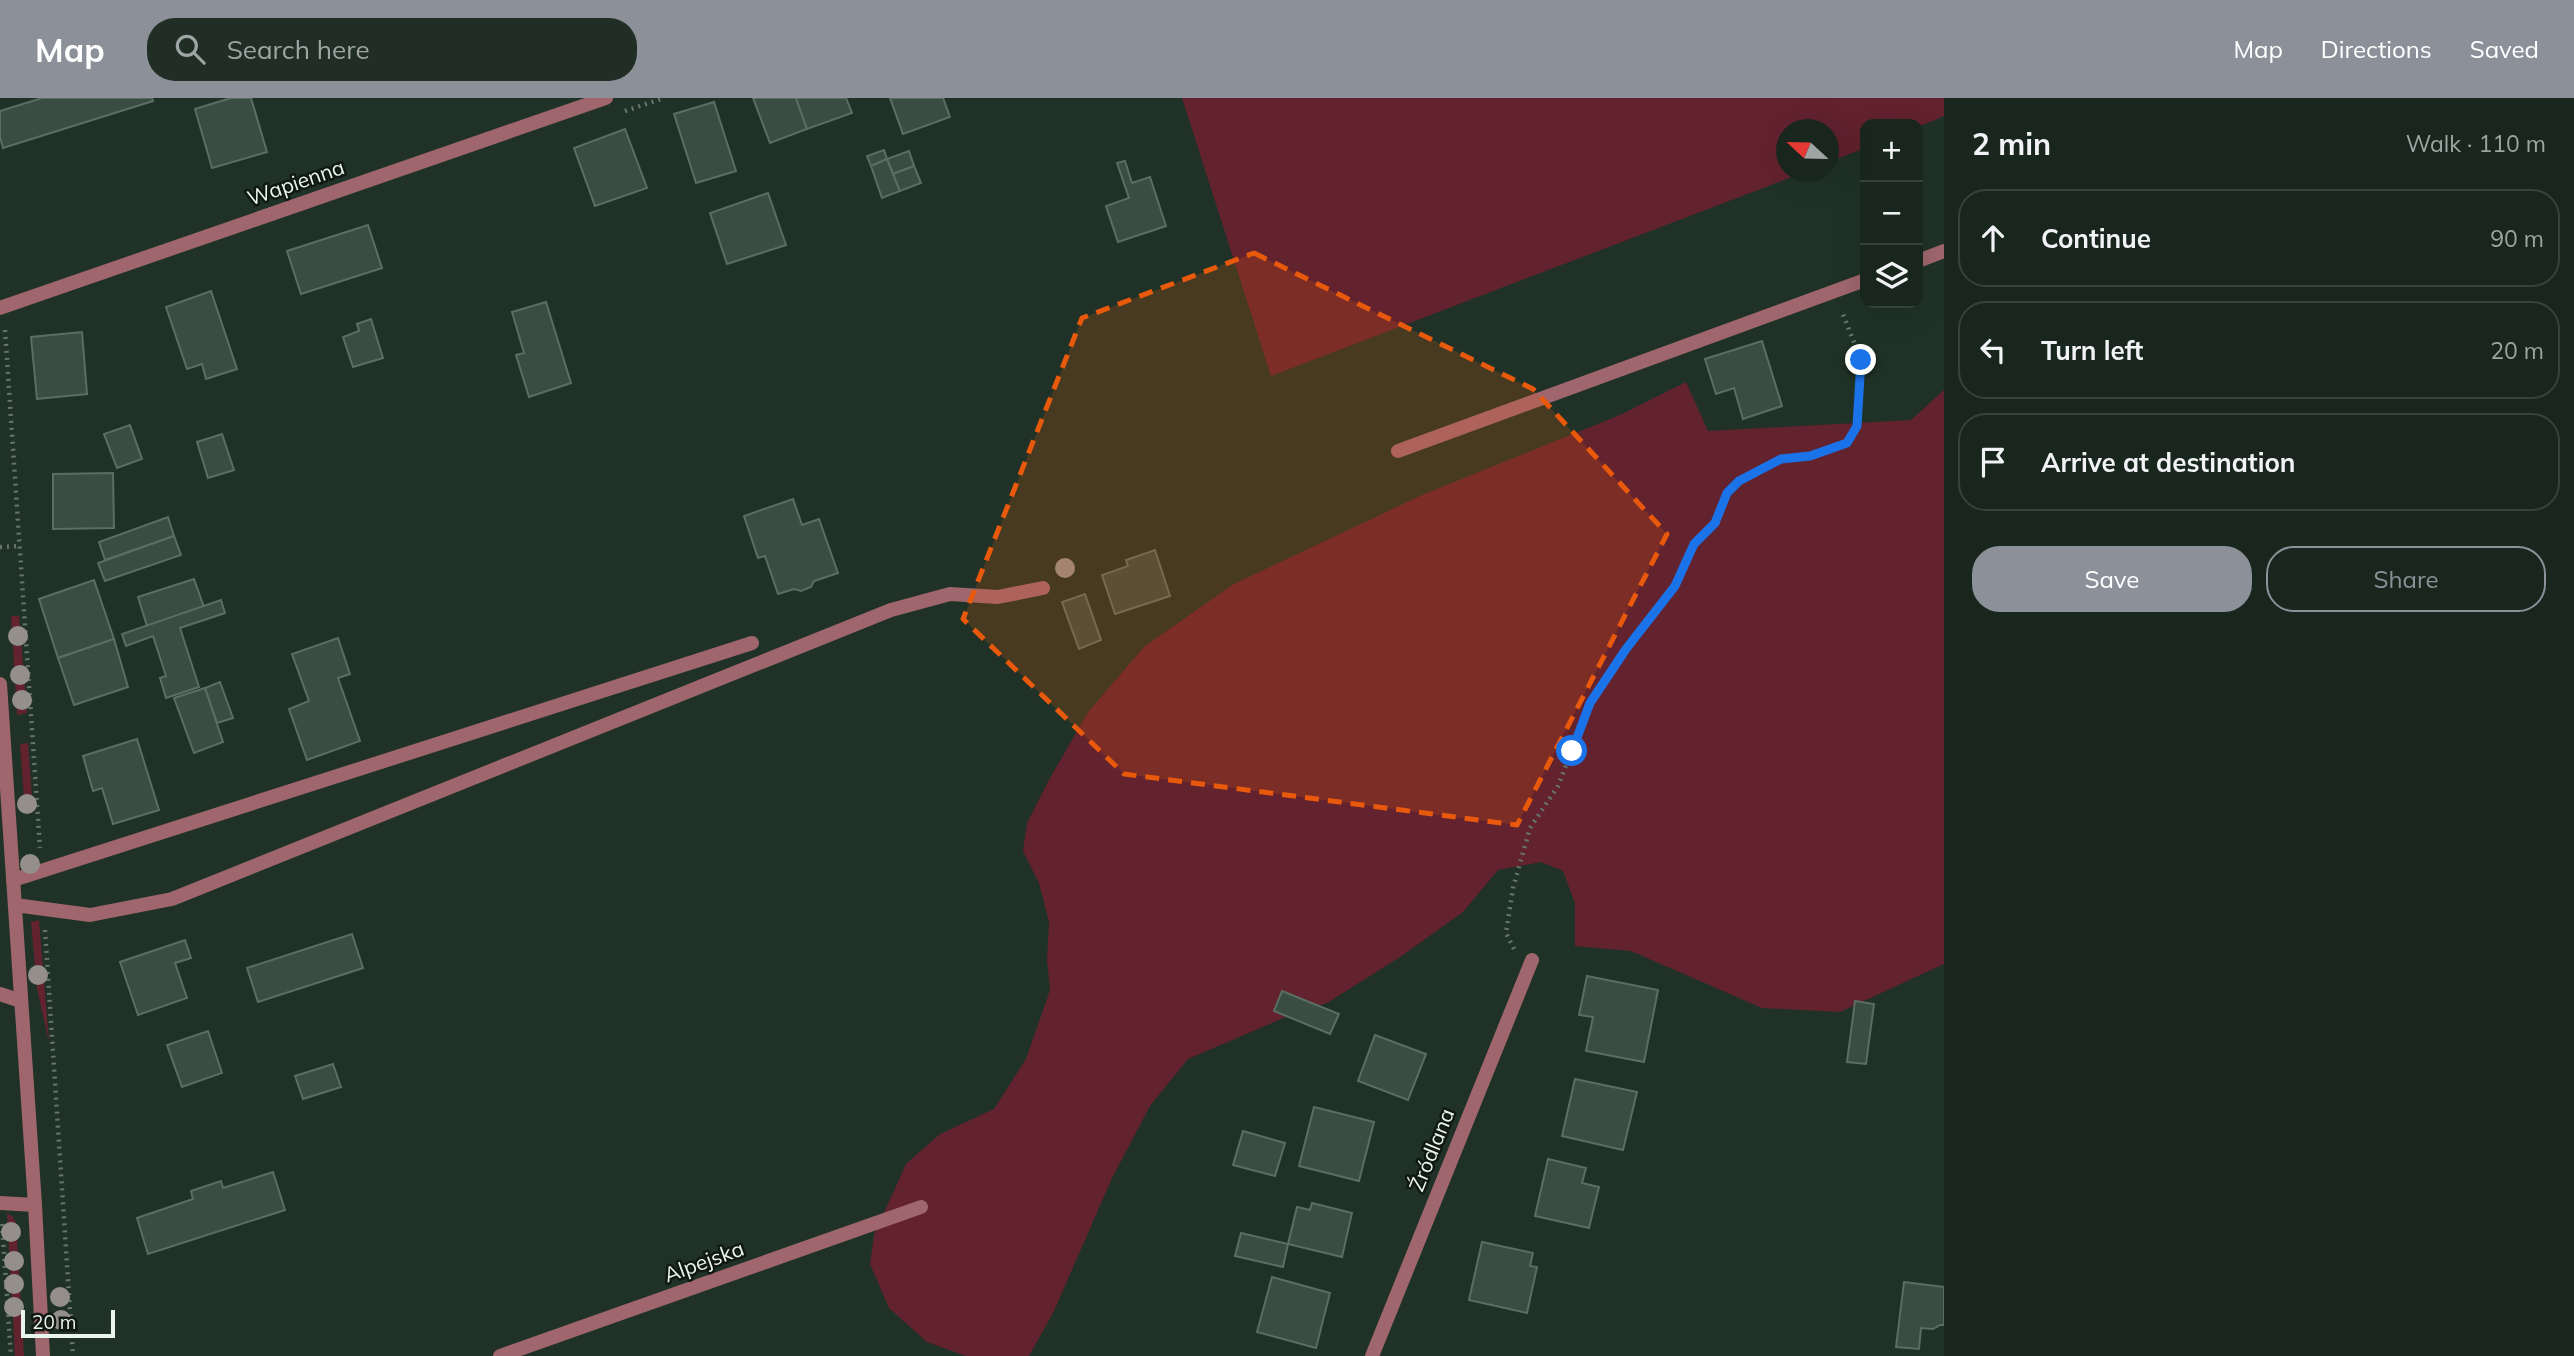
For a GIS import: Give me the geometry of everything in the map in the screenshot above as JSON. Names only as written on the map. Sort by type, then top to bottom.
[{"type":"street","name":"Wapienna","points":[[0,307],[606,98]]},
{"type":"street","points":[[1923,259],[1944,251]]},
{"type":"street","points":[[1398,450],[1860,282]]},
{"type":"street","points":[[15,905],[90,915],[172,899],[891,610],[950,594],[998,597],[1043,588]]},
{"type":"street","points":[[13,880],[752,643]]},
{"type":"street","points":[[0,684],[43,1356]]},
{"type":"street","name":"Źródlana","points":[[1372,1356],[1532,960]]},
{"type":"street","points":[[0,994],[21,1001]]},
{"type":"street","points":[[0,1203],[35,1205]]},
{"type":"street","name":"Alpejska","points":[[500,1356],[921,1207]]},
{"type":"path","points":[[1525,976],[1506,933],[1513,888],[1530,828],[1559,786],[1590,703],[1626,649],[1675,586],[1694,544],[1715,523],[1727,493],[1739,481],[1781,459],[1810,456],[1847,443],[1857,426],[1861,360],[1834,292]]},
{"type":"path","points":[[0,547],[20,546]]},
{"type":"path","points":[[0,1203],[11,1356]]},
{"type":"highlighted area","points":[[1254,253],[1533,389],[1667,534],[1517,825],[1124,774],[963,619],[1082,318]]},
{"type":"shaded area","points":[[1182,98],[1944,98],[1944,116],[1923,125],[1923,119],[1860,119],[1860,150],[1839,158],[1839,119],[1776,119],[1776,182],[1779,182],[1271,376]]},
{"type":"shaded area","points":[[1686,382],[1708,431],[1911,420],[1944,390],[1944,964],[1840,1012],[1762,1008],[1631,951],[1575,946],[1575,903],[1563,871],[1541,862],[1498,870],[1463,912],[1400,957],[1327,1003],[1288,1016],[1188,1059],[1150,1106],[1112,1178],[1054,1311],[1029,1356],[966,1356],[927,1342],[889,1308],[870,1264],[874,1235],[906,1164],[940,1134],[994,1109],[1026,1059],[1050,990],[1047,960],[1049,922],[1039,883],[1023,851],[1027,823],[1088,712],[1144,647],[1232,585],[1422,495],[1620,415]]},
{"type":"shaded area","points":[[11,616],[19,616],[27,713],[17,715]]},
{"type":"shaded area","points":[[28,743],[33,811],[25,811],[20,744]]},
{"type":"shaded area","points":[[39,920],[49,1042],[37,989],[31,922]]},
{"type":"shaded area","points":[[7,1213],[16,1223],[24,1356],[15,1356]]},
{"type":"building","points":[[42,98],[152,98],[153,101],[3,148],[0,137],[0,111]]},
{"type":"building","points":[[231,98],[251,98],[267,152],[212,168],[195,109]]},
{"type":"building","points":[[753,98],[796,98],[807,129],[770,143]]},
{"type":"building","points":[[796,98],[846,98],[852,113],[807,129]]},
{"type":"building","points":[[890,98],[943,98],[950,117],[903,134]]},
{"type":"building","points":[[714,102],[736,171],[696,183],[674,114]]},
{"type":"building","points":[[625,129],[647,188],[595,206],[574,148]]},
{"type":"building","points":[[884,150],[887,159],[871,166],[867,156]]},
{"type":"building","points":[[909,151],[914,166],[893,174],[887,159]]},
{"type":"building","points":[[887,159],[900,191],[882,198],[871,166]]},
{"type":"building","points":[[1125,161],[1132,183],[1150,177],[1166,226],[1118,242],[1106,206],[1129,198],[1117,163]]},
{"type":"building","points":[[914,166],[921,183],[900,191],[893,174]]},
{"type":"building","points":[[768,193],[786,245],[727,264],[710,213]]},
{"type":"building","points":[[368,225],[382,268],[301,294],[287,251]]},
{"type":"building","points":[[211,291],[237,369],[206,379],[202,364],[187,369],[166,307]]},
{"type":"building","points":[[546,302],[571,383],[529,397],[516,355],[524,353],[512,312]]},
{"type":"building","points":[[371,319],[383,358],[353,367],[343,337],[359,331],[357,324]]},
{"type":"building","points":[[82,332],[87,394],[37,399],[31,337]]},
{"type":"building","points":[[1762,341],[1782,406],[1743,419],[1734,388],[1716,394],[1705,359]]},
{"type":"building","points":[[130,425],[142,459],[117,468],[104,434]]},
{"type":"building","points":[[222,434],[234,470],[208,478],[197,442]]},
{"type":"building","points":[[113,473],[114,528],[53,529],[53,474]]},
{"type":"building","points":[[793,499],[802,525],[819,519],[838,573],[814,581],[811,587],[801,591],[794,589],[778,594],[765,556],[758,558],[744,516]]},
{"type":"building","points":[[168,517],[174,536],[105,560],[99,542]]},
{"type":"building","points":[[174,536],[181,555],[105,581],[98,563]]},
{"type":"building","points":[[1155,550],[1170,596],[1115,614],[1102,575],[1128,566],[1126,560]]},
{"type":"building","points":[[194,579],[204,607],[147,626],[138,597]]},
{"type":"building","points":[[94,580],[114,639],[58,658],[39,599]]},
{"type":"building","points":[[1085,594],[1101,640],[1079,649],[1062,602]]},
{"type":"building","points":[[221,600],[225,613],[180,628],[199,687],[166,698],[160,678],[166,676],[153,636],[126,646],[122,634]]},
{"type":"building","points":[[338,638],[350,674],[338,678],[360,741],[307,760],[289,709],[309,701],[292,654]]},
{"type":"building","points":[[114,639],[128,687],[74,705],[58,658]]},
{"type":"building","points":[[220,682],[233,718],[217,723],[205,688]]},
{"type":"building","points":[[205,688],[223,742],[194,753],[174,698]]},
{"type":"building","points":[[137,739],[159,810],[113,824],[102,788],[93,791],[83,756]]},
{"type":"building","points":[[352,934],[363,968],[258,1002],[247,968]]},
{"type":"building","points":[[185,940],[191,958],[175,963],[187,998],[138,1015],[120,962]]},
{"type":"building","points":[[1587,976],[1658,990],[1644,1062],[1586,1051],[1593,1017],[1579,1015]]},
{"type":"building","points":[[1282,991],[1339,1014],[1330,1034],[1274,1011]]},
{"type":"building","points":[[1855,1001],[1874,1004],[1866,1064],[1847,1062]]},
{"type":"building","points":[[208,1031],[222,1073],[182,1087],[167,1045]]},
{"type":"building","points":[[1375,1035],[1426,1054],[1408,1100],[1358,1081]]},
{"type":"building","points":[[333,1064],[341,1087],[303,1099],[295,1076]]},
{"type":"building","points":[[1575,1079],[1637,1092],[1623,1150],[1562,1136]]},
{"type":"building","points":[[1314,1107],[1374,1122],[1359,1181],[1299,1166]]},
{"type":"building","points":[[1243,1131],[1285,1143],[1275,1176],[1233,1165]]},
{"type":"building","points":[[1548,1159],[1586,1168],[1582,1183],[1599,1187],[1589,1228],[1535,1216]]},
{"type":"building","points":[[273,1172],[285,1210],[148,1254],[137,1218],[193,1199],[191,1191],[221,1181],[223,1188]]},
{"type":"building","points":[[1312,1203],[1352,1213],[1342,1257],[1288,1244],[1297,1207],[1310,1210]]},
{"type":"building","points":[[1241,1233],[1288,1244],[1283,1267],[1235,1256]]},
{"type":"building","points":[[1482,1242],[1533,1253],[1530,1266],[1537,1267],[1527,1313],[1469,1300]]},
{"type":"building","points":[[1272,1277],[1330,1293],[1316,1348],[1257,1332]]},
{"type":"building","points":[[1904,1282],[1944,1287],[1944,1325],[1933,1329],[1921,1328],[1919,1349],[1896,1347]]},
{"type":"route","points":[[1572,751],[1590,703],[1626,649],[1675,586],[1694,544],[1715,523],[1727,493],[1739,481],[1781,459],[1810,456],[1847,443],[1857,426],[1861,360]]}]
